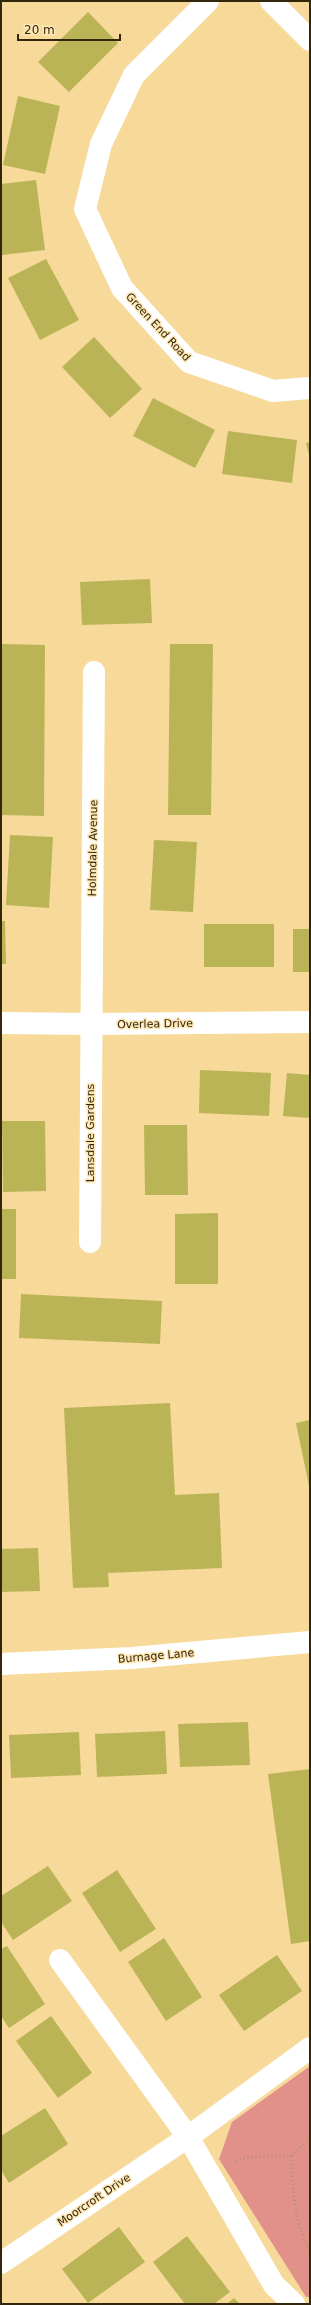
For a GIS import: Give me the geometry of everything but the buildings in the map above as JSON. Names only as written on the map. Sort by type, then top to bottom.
[{"type":"street","name":"Green End Road","points":[[208,1],[134,75],[101,144],[85,209],[122,288],[190,362],[273,391],[310,388]]},
{"type":"street","points":[[271,1],[310,40]]},
{"type":"street","name":"Holmdale Avenue","points":[[91,1024],[94,672]]},
{"type":"street","name":"Overlea Drive","points":[[1,1023],[91,1024],[310,1022]]},
{"type":"street","name":"Lansdale Gardens","points":[[90,1242],[91,1024]]},
{"type":"street","name":"Burnage Lane","points":[[1,1664],[132,1658],[310,1642]]},
{"type":"street","points":[[60,1960],[188,2137],[274,2285],[294,2304]]},
{"type":"street","name":"Moorcroft Drive","points":[[1,2263],[188,2137],[310,2048]]},
{"type":"path","points":[[208,2171],[247,2157],[291,2156],[310,2139]]},
{"type":"path","points":[[291,2156],[294,2192],[302,2238],[310,2252]]},
{"type":"shaded area","points":[[310,2066],[310,2297],[306,2297],[219,2159],[232,2122]]}]
